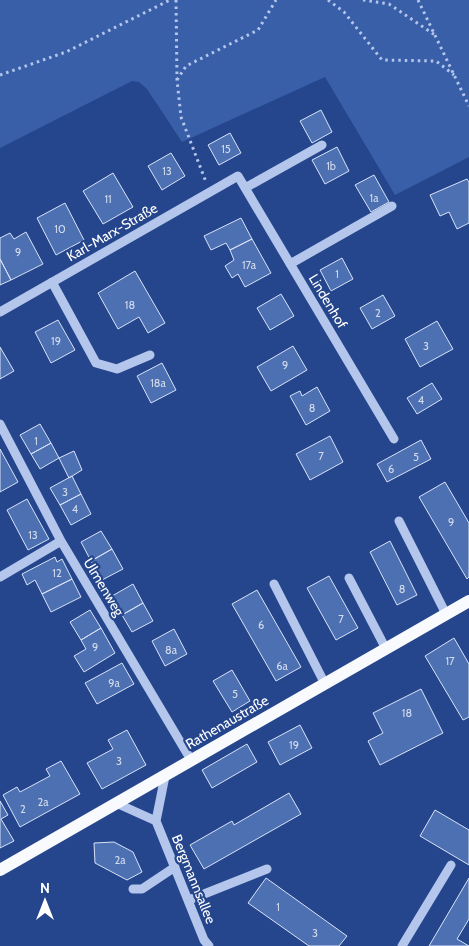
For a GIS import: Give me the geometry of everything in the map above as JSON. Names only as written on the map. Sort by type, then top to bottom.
[{"type":"main road","name":"Rathenaustraße","points":[[0,870],[469,601]]},
{"type":"street","points":[[245,188],[322,145]]},
{"type":"street","name":"Karl-Marx-Straße","points":[[0,312],[238,176]]},
{"type":"street","name":"Lindenhof","points":[[238,176],[394,439]]},
{"type":"street","points":[[290,264],[392,206]]},
{"type":"street","points":[[52,282],[96,363],[117,369],[150,355]]},
{"type":"street","name":"Ulmenweg","points":[[0,424],[61,542],[191,760]]},
{"type":"street","points":[[399,521],[446,614]]},
{"type":"street","points":[[0,577],[61,542]]},
{"type":"street","points":[[349,578],[386,649]]},
{"type":"street","points":[[274,584],[325,684]]},
{"type":"street","points":[[116,803],[156,821],[165,776]]},
{"type":"street","name":"Bergmannsallee","points":[[156,821],[204,940],[209,946]]},
{"type":"street","points":[[402,946],[450,865]]},
{"type":"street","points":[[133,889],[142,889],[175,867]]},
{"type":"street","points":[[189,900],[267,869]]},
{"type":"path","points":[[0,75],[66,52],[170,0]]},
{"type":"path","points":[[176,0],[177,80],[181,117],[210,192]]},
{"type":"path","points":[[177,80],[186,66],[258,30],[276,0]]},
{"type":"path","points":[[328,0],[344,12],[382,60],[436,62],[454,75]]},
{"type":"path","points":[[363,0],[389,4],[436,35]]},
{"type":"path","points":[[418,0],[469,106]]},
{"type":"shaded area","points":[[0,0],[469,0],[469,157],[395,195],[325,77],[182,142],[147,89],[139,82],[132,81],[0,148]]},
{"type":"building","points":[[321,110],[332,132],[312,143],[300,121]]},
{"type":"building","points":[[230,133],[241,153],[219,165],[208,145]]},
{"type":"building","points":[[337,147],[349,171],[325,184],[312,160]]},
{"type":"building","points":[[171,153],[185,176],[162,190],[148,166]]},
{"type":"building","points":[[113,173],[133,207],[103,224],[83,191]]},
{"type":"building","points":[[374,175],[389,202],[371,212],[355,185]]},
{"type":"building","points":[[467,179],[469,182],[469,223],[457,229],[449,212],[440,216],[430,195]]},
{"type":"building","points":[[65,203],[84,240],[56,255],[37,218]]},
{"type":"building","points":[[241,218],[252,239],[230,250],[226,243],[211,250],[204,236]]},
{"type":"building","points":[[26,232],[43,264],[11,280],[0,259],[0,238],[10,233],[14,239]]},
{"type":"building","points":[[252,239],[271,273],[245,287],[238,274],[232,278],[225,266],[234,260],[230,250]]},
{"type":"building","points":[[342,258],[353,279],[331,291],[320,270]]},
{"type":"building","points":[[0,259],[11,280],[0,285]]},
{"type":"building","points":[[135,271],[165,323],[148,333],[139,317],[118,329],[98,293]]},
{"type":"building","points":[[281,294],[294,316],[270,330],[257,308]]},
{"type":"building","points":[[383,295],[395,316],[372,329],[360,308]]},
{"type":"building","points":[[58,320],[75,350],[51,363],[35,332]]},
{"type":"building","points":[[437,321],[453,349],[420,367],[405,339]]},
{"type":"building","points":[[293,346],[307,370],[271,391],[257,367]]},
{"type":"building","points":[[0,347],[14,371],[0,379]]},
{"type":"building","points":[[162,363],[176,390],[151,403],[137,376]]},
{"type":"building","points":[[432,383],[442,399],[417,414],[407,398]]},
{"type":"building","points":[[317,387],[330,411],[306,425],[290,396],[300,391],[302,396]]},
{"type":"building","points":[[40,424],[51,443],[31,454],[20,435]]},
{"type":"building","points":[[330,436],[343,462],[310,480],[296,454]]},
{"type":"building","points":[[421,440],[431,459],[387,482],[377,464]]},
{"type":"building","points":[[51,443],[59,458],[40,469],[31,454]]},
{"type":"building","points":[[0,449],[18,482],[0,492]]},
{"type":"building","points":[[74,451],[82,470],[69,478],[59,458]]},
{"type":"building","points":[[72,476],[81,494],[60,505],[50,488]]},
{"type":"building","points":[[445,482],[469,523],[469,577],[467,579],[419,497]]},
{"type":"building","points":[[81,494],[91,514],[71,525],[60,505]]},
{"type":"building","points":[[27,499],[49,539],[28,550],[7,510]]},
{"type":"building","points":[[101,531],[112,549],[91,561],[81,542]]},
{"type":"building","points":[[390,541],[417,595],[397,605],[370,552]]},
{"type":"building","points":[[112,549],[123,569],[102,580],[91,561]]},
{"type":"building","points":[[55,557],[57,562],[62,559],[72,579],[42,594],[35,580],[27,585],[22,574]]},
{"type":"building","points":[[329,576],[358,628],[336,640],[307,588]]},
{"type":"building","points":[[72,579],[81,597],[51,612],[42,594]]},
{"type":"building","points":[[133,584],[143,603],[122,615],[112,596]]},
{"type":"building","points":[[257,590],[301,667],[276,681],[232,604]]},
{"type":"building","points":[[143,603],[153,621],[132,632],[122,615]]},
{"type":"building","points":[[90,610],[101,628],[81,640],[70,622]]},
{"type":"building","points":[[101,628],[115,653],[84,672],[74,656],[86,649],[81,640]]},
{"type":"building","points":[[174,629],[187,654],[165,666],[152,641]]},
{"type":"building","points":[[454,638],[469,664],[469,717],[463,720],[425,656]]},
{"type":"building","points":[[122,663],[134,684],[97,704],[85,683]]},
{"type":"building","points":[[232,670],[250,701],[232,712],[213,681]]},
{"type":"building","points":[[421,689],[443,733],[380,765],[368,741],[383,733],[373,713]]},
{"type":"building","points":[[300,725],[312,748],[280,765],[268,742]]},
{"type":"building","points":[[127,730],[146,765],[102,789],[87,763],[113,749],[108,740]]},
{"type":"building","points":[[247,744],[257,762],[212,788],[202,770]]},
{"type":"building","points":[[61,761],[80,794],[20,827],[3,795],[17,787],[20,792],[50,776],[46,769]]},
{"type":"building","points":[[289,793],[301,814],[204,869],[190,845],[232,821],[234,825]]},
{"type":"building","points":[[0,801],[8,815],[1,819],[14,841],[0,848]]},
{"type":"building","points":[[435,810],[469,830],[469,865],[420,836]]},
{"type":"building","points":[[114,842],[133,852],[142,872],[127,880],[95,863],[94,843]]},
{"type":"building","points":[[266,878],[347,936],[339,946],[309,946],[248,903]]},
{"type":"building","points":[[469,878],[469,919],[457,939],[469,946],[429,946]]}]
